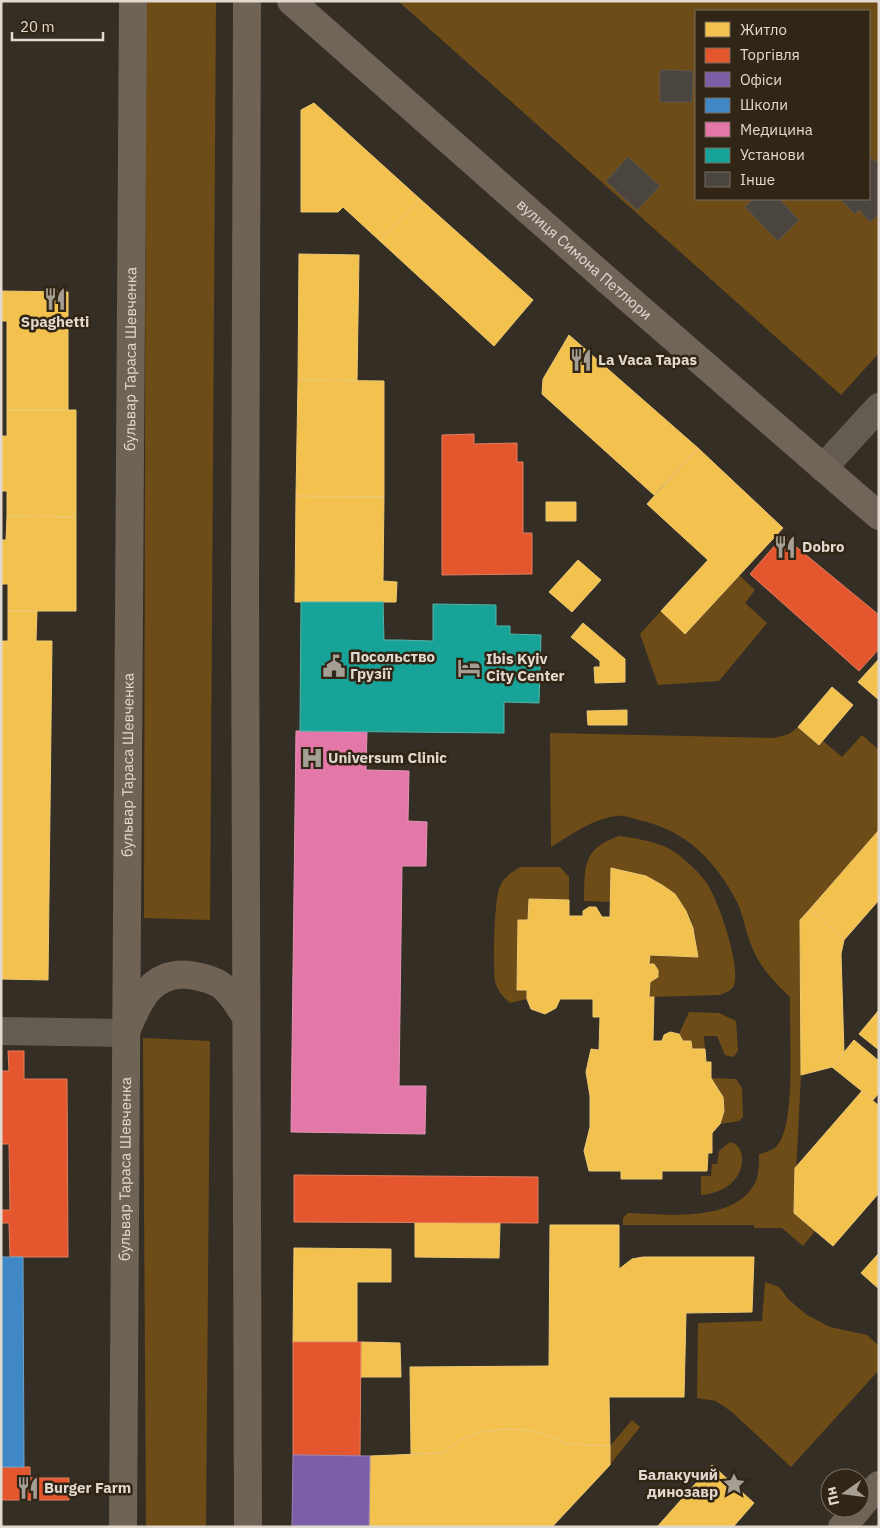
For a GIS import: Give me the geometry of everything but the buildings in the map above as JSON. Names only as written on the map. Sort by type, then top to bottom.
[{"type":"main road","name":"бульвар Тараса Шевченка","points":[[123,1527],[132,1]]},
{"type":"main road","points":[[247,1],[246,1017],[248,1527]]},
{"type":"main road","name":"вулиця Симона Петлюри","points":[[291,1],[879,516]]},
{"type":"main road","points":[[126,1033],[147,990],[163,978],[176,974],[204,977],[224,987],[246,1017]]},
{"type":"main road","points":[[870,1495],[879,1486]]},
{"type":"street","points":[[823,468],[879,407]]},
{"type":"street","points":[[1,1031],[126,1033]]},
{"type":"shaded area","points":[[146,1],[216,1],[210,920],[144,918]]},
{"type":"shaded area","points":[[398,1],[879,1],[879,353],[841,395]]},
{"type":"shaded area","points":[[739,575],[755,590],[745,603],[767,623],[719,681],[658,685],[640,634],[661,611],[685,633]]},
{"type":"shaded area","points":[[798,727],[819,745],[823,741],[842,757],[862,735],[879,750],[879,830],[800,920],[801,1075],[794,1213],[815,1231],[803,1246],[782,1228],[754,1228],[754,1225],[623,1225],[623,1218],[628,1213],[699,1214],[733,1204],[746,1195],[757,1178],[759,1154],[768,1151],[779,1143],[788,1115],[790,1095],[790,997],[757,958],[739,907],[729,887],[709,860],[684,839],[655,824],[619,816],[590,824],[551,847],[550,733],[774,738],[789,734]]},
{"type":"shaded area","points":[[619,836],[638,839],[668,848],[688,863],[706,882],[722,917],[734,963],[734,985],[726,993],[719,995],[649,997],[650,982],[658,977],[658,970],[654,964],[649,964],[650,955],[697,957],[696,938],[684,907],[674,895],[646,877],[611,868],[610,902],[584,901],[588,860],[598,847]]},
{"type":"shaded area","points":[[520,867],[560,867],[569,877],[569,900],[529,899],[528,920],[518,920],[517,989],[527,990],[527,999],[510,1003],[501,993],[495,981],[495,921],[499,889],[503,881]]},
{"type":"shaded area","points":[[689,1012],[719,1013],[736,1021],[738,1051],[733,1057],[725,1055],[717,1036],[704,1036],[705,1049],[692,1049],[691,1041],[683,1041],[679,1034]]},
{"type":"shaded area","points":[[143,1038],[210,1041],[206,1527],[146,1527]]},
{"type":"shaded area","points":[[711,1078],[736,1079],[742,1088],[743,1117],[739,1121],[720,1124],[723,1111],[721,1094]]},
{"type":"shaded area","points":[[730,1142],[739,1147],[741,1152],[742,1163],[739,1174],[725,1188],[701,1195],[701,1176],[711,1176],[712,1164],[717,1164],[719,1151]]},
{"type":"shaded area","points":[[765,1282],[779,1287],[789,1300],[807,1315],[830,1327],[867,1335],[879,1346],[879,1370],[791,1467],[732,1412],[716,1401],[697,1398],[698,1323],[762,1321]]},
{"type":"shaded area","points":[[632,1420],[640,1427],[610,1465],[610,1446]]},
{"type":"place","name":"Spaghetti","points":[[55,299]]},
{"type":"place","name":"La Vaca Tapas","points":[[581,360]]},
{"type":"place","name":"Dobro","points":[[785,547]]},
{"type":"place","name":"Посольство Грузії","points":[[334,666]]},
{"type":"place","name":"Ibis Kyiv City Center","points":[[469,668]]},
{"type":"place","name":"Universum Clinic","points":[[312,758]]},
{"type":"place","name":"Балакучий динозавр","points":[[734,1484]]},
{"type":"place","name":"Burger Farm","points":[[28,1488]]}]
